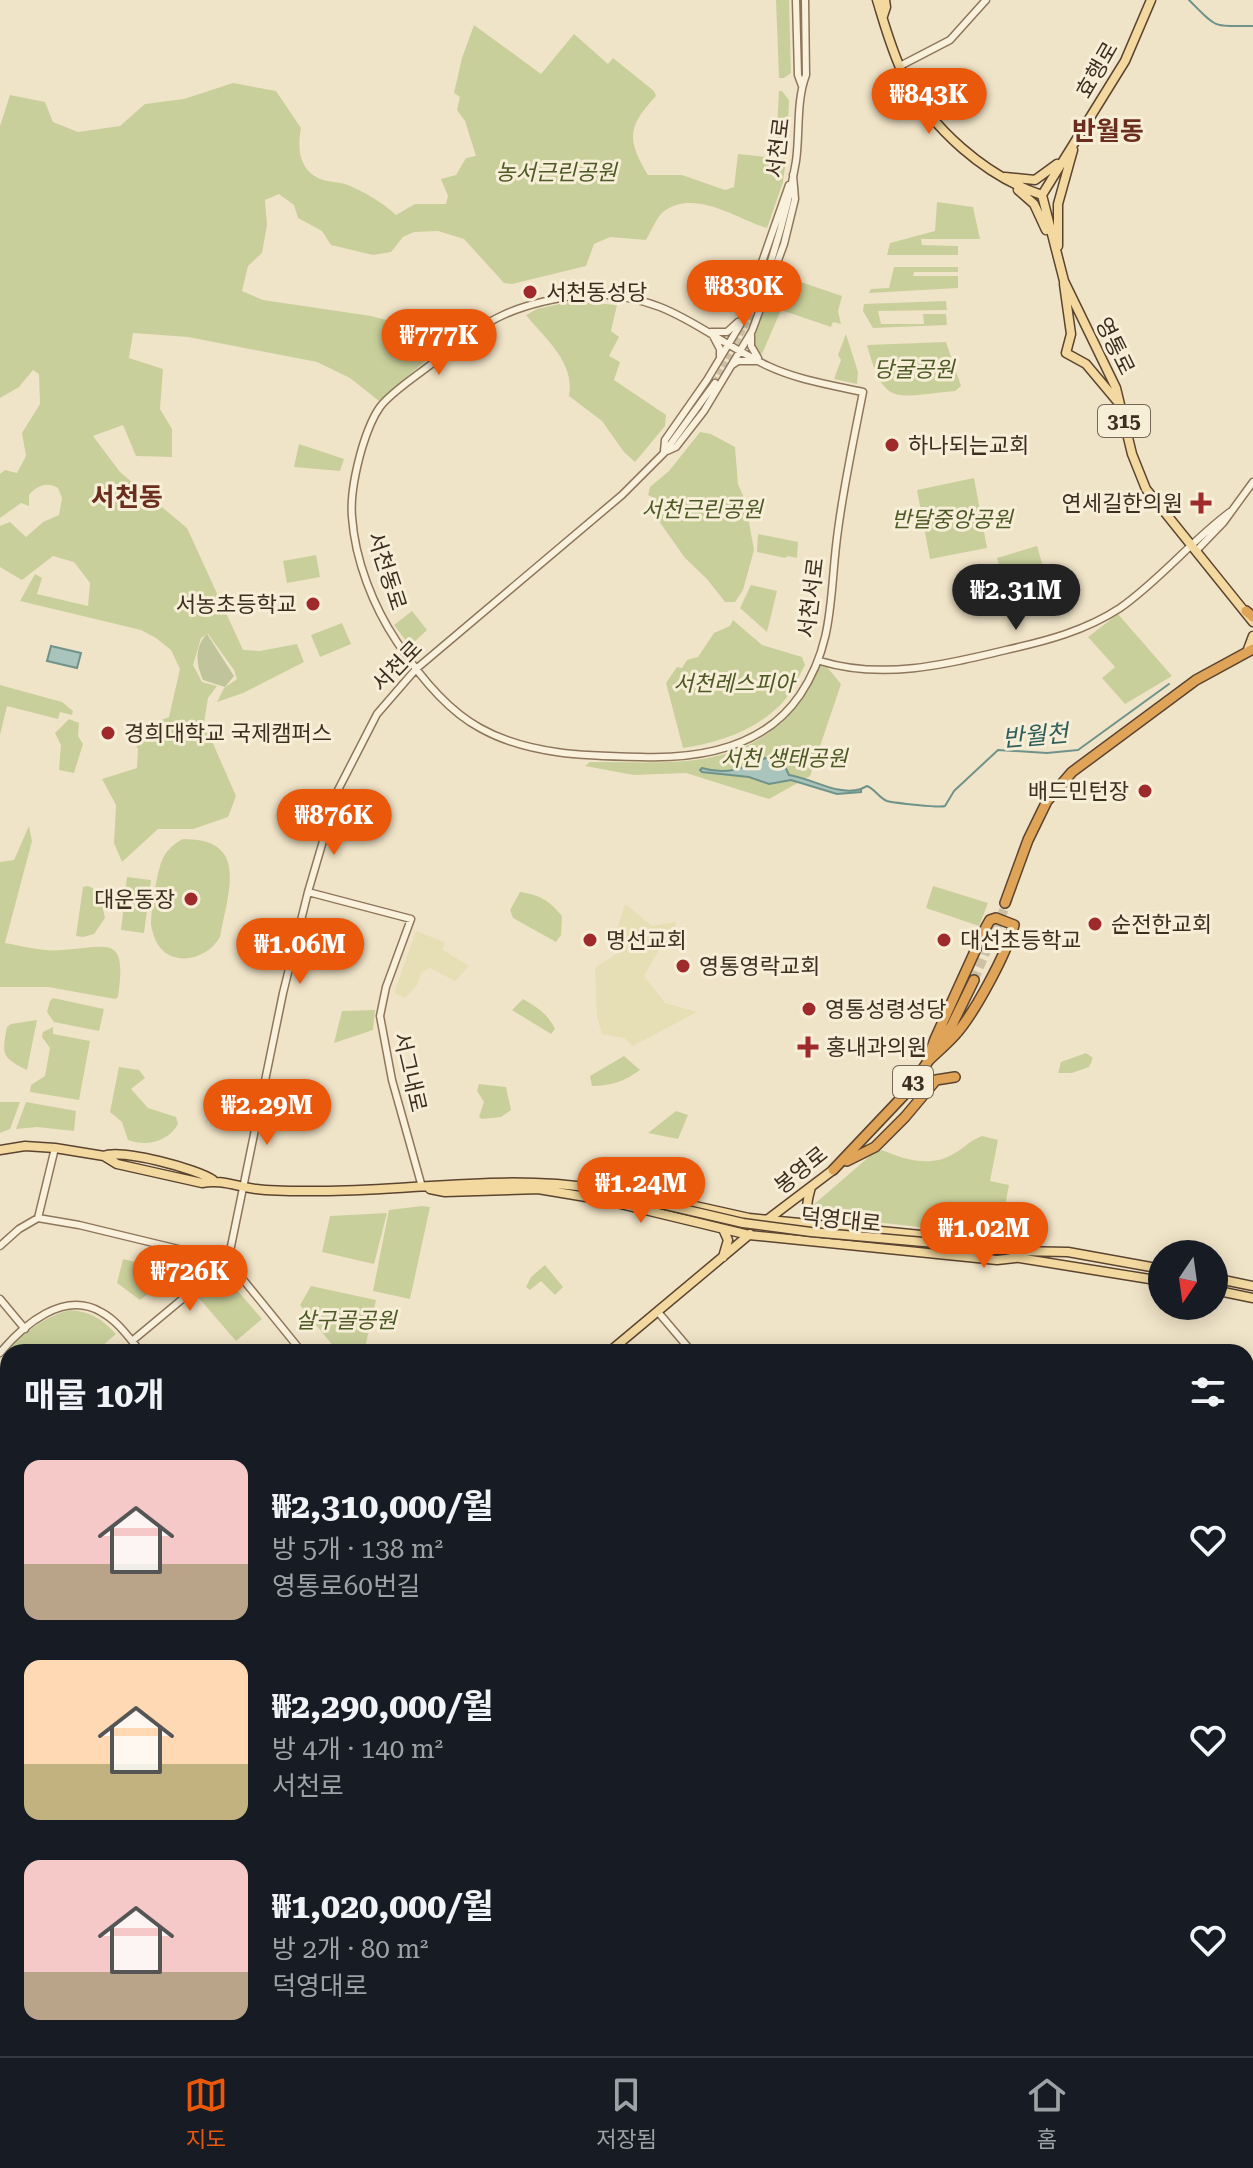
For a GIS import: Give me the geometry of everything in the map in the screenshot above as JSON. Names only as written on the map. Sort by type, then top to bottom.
[{"type":"highway","points":[[1005,903],[1028,840],[1047,801],[1072,772],[1196,680],[1249,652]]},
{"type":"highway","points":[[996,918],[1010,922],[1014,925],[1007,943],[969,1014],[955,1035],[927,1062],[990,920],[996,918]]},
{"type":"highway","name":"봉영로","points":[[835,1168],[906,1093],[952,1025],[974,980]]},
{"type":"highway","points":[[835,1168],[875,1147],[936,1080],[955,1077]]},
{"type":"main road","points":[[875,0],[875,9],[883,17],[900,66],[928,111],[969,153],[996,175],[1042,195]]},
{"type":"main road","points":[[883,17],[885,0]]},
{"type":"main road","name":"효행로","points":[[1042,195],[1125,61],[1151,0]]},
{"type":"main road","name":"315","points":[[1060,267],[1056,224],[1058,204],[1076,139]]},
{"type":"main road","points":[[996,175],[1035,180],[1067,155]]},
{"type":"main road","points":[[1012,184],[1034,204],[1051,237]]},
{"type":"main road","name":"영통로","points":[[1042,195],[1064,281],[1116,388],[1132,454],[1146,489],[1252,619]]},
{"type":"main road","points":[[1064,281],[1071,334],[1066,353],[1086,364],[1120,405]]},
{"type":"main road","points":[[1249,652],[1253,636]]},
{"type":"main road","name":"덕영대로","points":[[0,1150],[25,1146],[55,1148],[104,1156],[117,1164],[202,1183],[213,1180],[244,1187],[329,1191],[562,1183],[743,1223],[1016,1254],[1148,1278]]},
{"type":"main road","name":"봉영로","points":[[619,1344],[835,1168]]},
{"type":"main road","points":[[538,1186],[565,1179],[749,1218],[1002,1243],[1016,1254]]},
{"type":"main road","points":[[538,1186],[749,1235],[997,1260],[1016,1254]]},
{"type":"main road","points":[[811,1187],[807,1213],[818,1224]]},
{"type":"main road","points":[[722,1228],[728,1240],[723,1257]]},
{"type":"main road","name":"덕영대로","points":[[1016,1254],[1068,1252],[1148,1266]]},
{"type":"main road","points":[[1228,1280],[1253,1279]]},
{"type":"main road","points":[[1228,1280],[1253,1286]]},
{"type":"main road","points":[[1228,1293],[1253,1298]]},
{"type":"street","name":"서천로","points":[[796,0],[798,75],[802,86]]},
{"type":"street","name":"서천로","points":[[756,305],[778,239],[800,135],[802,86],[806,75],[805,0]]},
{"type":"street","points":[[900,66],[950,40],[986,0]]},
{"type":"street","name":"서천로","points":[[244,1187],[289,964],[308,892],[330,814],[366,733],[385,703],[416,669],[622,495],[686,435],[752,331],[759,314],[784,244],[795,199],[793,175]]},
{"type":"street","points":[[664,453],[665,440],[730,343],[793,175]]},
{"type":"street","name":"서천동로","points":[[416,669],[383,620],[363,570],[352,516],[358,463],[365,438],[380,407],[490,319],[551,299],[596,294],[657,304],[740,350]]},
{"type":"street","points":[[745,308],[751,314],[759,314]]},
{"type":"street","points":[[720,360],[720,349],[711,332],[731,330],[741,318]]},
{"type":"street","points":[[729,367],[738,361],[760,361],[751,343],[752,331]]},
{"type":"street","name":"서천서로","points":[[416,669],[454,710],[478,728],[511,742],[579,754],[659,758],[716,752],[752,737],[794,702],[820,661],[829,623],[841,511],[863,392],[798,378],[740,350]]},
{"type":"street","points":[[709,376],[716,375],[718,383]]},
{"type":"street","points":[[820,661],[839,667],[876,671],[916,669],[946,665],[1054,639],[1087,626],[1120,607],[1206,541],[1253,482]]},
{"type":"street","points":[[1194,549],[1230,512]]},
{"type":"street","points":[[1206,541],[1202,552],[1213,573]]},
{"type":"street","name":"서그내로","points":[[308,892],[411,919],[386,987],[380,1016],[392,1080],[422,1187]]},
{"type":"street","points":[[38,1218],[55,1148]]},
{"type":"street","points":[[132,1341],[228,1261],[244,1187]]},
{"type":"street","points":[[0,1246],[19,1229],[38,1218],[228,1261],[295,1344]]},
{"type":"street","points":[[0,1299],[25,1329]]},
{"type":"street","points":[[9,1344],[46,1313],[66,1305],[85,1304],[103,1312],[134,1344]]},
{"type":"street","points":[[658,1312],[685,1344]]},
{"type":"shaded area","points":[[625,904],[652,926],[675,922],[677,935],[665,940],[644,976],[665,1003],[697,1012],[633,1046],[624,1038],[602,1034],[597,1017],[595,968],[622,950],[615,936]]},
{"type":"shaded area","points":[[416,931],[444,942],[443,950],[469,966],[455,981],[430,968],[421,973],[417,985],[405,998],[394,993]]},
{"type":"green space","points":[[776,0],[789,0],[791,73],[784,78],[779,78]]},
{"type":"green space","name":"농서근린공원","points":[[474,25],[541,74],[574,34],[608,64],[613,58],[654,91],[656,96],[640,116],[633,133],[636,152],[648,175],[682,175],[725,190],[734,187],[738,154],[786,159],[783,182],[767,228],[702,204],[675,205],[660,215],[646,240],[610,237],[594,244],[586,266],[512,284],[504,283],[464,239],[438,231],[414,232],[403,237],[391,252],[373,255],[331,245],[322,231],[298,218],[294,205],[279,194],[265,200],[267,225],[262,253],[248,266],[242,291],[263,300],[371,316],[409,326],[432,355],[379,401],[350,378],[317,362],[188,337],[133,333],[129,358],[163,369],[160,409],[172,429],[172,457],[136,456],[123,425],[93,436],[120,472],[187,528],[243,650],[260,651],[297,644],[304,662],[243,693],[217,702],[224,688],[237,679],[208,634],[201,638],[193,665],[202,682],[217,686],[208,698],[204,723],[236,796],[228,817],[193,829],[158,829],[122,862],[114,843],[116,805],[102,779],[137,768],[138,749],[128,733],[169,717],[180,669],[171,650],[141,630],[20,601],[35,574],[42,578],[37,594],[88,606],[90,583],[74,562],[53,556],[22,580],[0,567],[0,526],[10,522],[26,537],[43,522],[59,515],[62,498],[58,488],[42,486],[29,495],[29,506],[21,503],[0,518],[0,474],[5,470],[17,473],[26,456],[22,433],[40,404],[39,374],[33,370],[19,387],[0,398],[0,126],[10,95],[45,102],[53,122],[78,132],[120,126],[145,104],[184,99],[233,83],[276,91],[301,128],[299,144],[304,166],[323,180],[361,191],[396,215],[415,204],[446,204],[448,196],[441,179],[456,175],[466,158],[476,156],[465,121],[457,110],[460,97],[454,93]]},
{"type":"green space","points":[[779,91],[789,100],[787,149],[776,148]]},
{"type":"green space","points":[[937,202],[973,207],[980,239],[921,239],[922,245],[958,246],[958,255],[887,255],[890,243],[935,231]]},
{"type":"green space","points":[[894,267],[958,267],[958,272],[914,272],[913,276],[958,276],[958,288],[869,293],[871,289],[889,288]]},
{"type":"green space","points":[[780,275],[842,296],[838,311],[841,324],[833,322],[831,327],[781,310],[762,354],[755,350],[753,337],[776,278]]},
{"type":"green space","points":[[573,301],[617,305],[611,331],[619,337],[609,356],[620,362],[614,380],[666,415],[665,426],[635,462],[602,421],[569,396],[570,384],[563,362],[526,315],[537,309]]},
{"type":"green space","points":[[946,301],[947,310],[878,311],[881,324],[924,324],[923,314],[946,314],[947,325],[873,328],[863,311],[864,304]]},
{"type":"green space","points":[[846,334],[858,372],[857,384],[834,379]]},
{"type":"green space","name":"당굴공원","points":[[946,342],[961,386],[955,391],[906,396],[895,394],[880,380],[867,345]]},
{"type":"green space","name":"서천근린공원","points":[[700,432],[711,434],[735,447],[738,484],[745,500],[754,550],[743,590],[735,602],[725,602],[685,558],[656,517],[658,512],[654,498],[648,495],[650,487],[669,471]]},
{"type":"green space","points":[[299,444],[344,459],[340,471],[294,467]]},
{"type":"green space","name":"반달중앙공원","points":[[974,478],[987,548],[930,559],[917,490]]},
{"type":"green space","points":[[758,534],[798,542],[797,558],[757,552]]},
{"type":"green space","points":[[1037,546],[1044,570],[1005,582],[997,558]]},
{"type":"green space","points":[[316,555],[320,577],[287,583],[283,561]]},
{"type":"green space","points":[[751,585],[777,591],[767,632],[740,608]]},
{"type":"green space","points":[[412,611],[427,630],[410,646],[394,625]]},
{"type":"green space","points":[[1118,614],[1172,676],[1125,704],[1102,678],[1115,667],[1088,637]]},
{"type":"green space","name":"서천레스피아","points":[[733,620],[762,645],[802,657],[805,665],[786,698],[773,712],[749,728],[724,739],[683,748],[666,683],[677,667],[682,668],[687,660],[698,657],[714,633],[730,626]]},
{"type":"green space","points":[[342,623],[351,644],[320,657],[311,635]]},
{"type":"green space","points":[[207,634],[234,676],[225,687],[203,680],[198,650]]},
{"type":"green space","name":"서천 생태공원","points":[[823,662],[841,684],[810,776],[769,799],[686,773],[634,775],[585,766],[590,762],[690,760],[738,750],[760,739],[780,723]]},
{"type":"green space","points":[[0,685],[62,702],[73,711],[72,715],[60,712],[58,719],[7,706],[0,735]]},
{"type":"green space","points":[[69,719],[79,723],[78,736],[83,744],[74,773],[59,770],[61,745],[55,733]]},
{"type":"green space","points":[[29,826],[32,841],[5,943],[48,950],[112,949],[120,963],[118,997],[115,999],[48,987],[0,987],[0,862],[14,860]]},
{"type":"green space","name":"대운동장","points":[[183,839],[204,841],[218,848],[226,858],[230,871],[220,937],[207,951],[190,958],[171,956],[164,951],[156,941],[151,925],[161,862],[170,848]]},
{"type":"green space","points":[[127,877],[151,880],[144,933],[121,930]]},
{"type":"green space","points":[[933,886],[988,903],[979,926],[926,908]]},
{"type":"green space","points":[[83,887],[99,891],[105,918],[94,934],[76,936]]},
{"type":"green space","points":[[520,892],[544,899],[562,916],[561,935],[556,942],[513,918],[510,910]]},
{"type":"green space","points":[[53,998],[104,1009],[99,1031],[54,1022],[47,1012]]},
{"type":"green space","points":[[523,999],[549,1019],[555,1029],[551,1034],[512,1010]]},
{"type":"green space","points":[[375,1010],[373,1030],[334,1043],[342,1011]]},
{"type":"green space","points":[[37,1020],[27,1070],[5,1054],[7,1027]]},
{"type":"green space","points":[[53,1027],[53,1034],[90,1041],[79,1100],[30,1092],[31,1085],[45,1076],[50,1048],[42,1037],[43,1032]]},
{"type":"green space","points":[[1086,1053],[1093,1058],[1089,1067],[1072,1073],[1058,1073],[1061,1062]]},
{"type":"green space","points":[[624,1056],[640,1070],[618,1082],[592,1086],[590,1076]]},
{"type":"green space","points":[[119,1067],[139,1070],[145,1078],[131,1089],[148,1108],[176,1117],[178,1124],[163,1139],[149,1143],[128,1140],[122,1122],[110,1112]]},
{"type":"green space","points":[[479,1084],[506,1087],[511,1110],[501,1117],[479,1117],[484,1102],[477,1091]]},
{"type":"green space","points":[[0,1102],[20,1102],[10,1129],[0,1133]]},
{"type":"green space","points":[[26,1102],[76,1111],[74,1131],[37,1127],[16,1129]]},
{"type":"green space","points":[[676,1111],[688,1115],[678,1139],[648,1133]]},
{"type":"green space","points":[[982,1136],[998,1140],[990,1181],[1009,1185],[999,1236],[813,1215],[812,1206],[870,1156],[882,1150],[909,1159],[937,1160],[946,1158]]},
{"type":"green space","points":[[430,1207],[410,1299],[373,1291],[389,1210]]},
{"type":"green space","points":[[387,1213],[374,1264],[322,1252],[330,1216]]},
{"type":"green space","points":[[123,1259],[157,1267],[151,1292],[140,1300],[117,1283]]},
{"type":"green space","points":[[545,1265],[563,1287],[555,1295],[541,1281],[530,1290],[526,1287],[531,1277]]},
{"type":"green space","points":[[224,1275],[262,1319],[236,1341],[198,1297]]},
{"type":"green space","name":"살구골공원","points":[[311,1286],[376,1300],[366,1344],[332,1344],[300,1305]]},
{"type":"green space","points":[[70,1310],[84,1312],[96,1317],[116,1334],[104,1344],[13,1344],[30,1330]]},
{"type":"water","points":[[51,646],[81,653],[77,668],[47,661]]},
{"type":"water","points":[[765,758],[782,760],[789,775],[834,789],[861,789],[861,792],[837,794],[791,780],[769,784],[749,777],[700,770],[735,770]]},
{"type":"waterway","points":[[1189,0],[1216,24],[1253,26]]},
{"type":"waterway","name":"반월천","points":[[861,789],[867,786],[887,801],[945,806],[954,791],[998,750],[1047,753],[1078,750],[1169,684]]},
{"type":"tunnel","points":[[715,383],[756,305]]},
{"type":"tunnel","points":[[974,980],[1009,898]]},
{"type":"place","name":"서천동성당","points":[[530,292]]},
{"type":"place","name":"하나되는교회","points":[[892,445]]},
{"type":"place","name":"연세길한의원","points":[[1201,503]]},
{"type":"place","name":"서농초등학교","points":[[313,604]]},
{"type":"place","name":"경희대학교 국제캠퍼스","points":[[108,733]]},
{"type":"place","name":"배드민턴장","points":[[1145,791]]},
{"type":"place","name":"대운동장","points":[[191,899]]},
{"type":"place","name":"순전한교회","points":[[1095,924]]},
{"type":"place","name":"명선교회","points":[[590,940]]},
{"type":"place","name":"대선초등학교","points":[[944,940]]},
{"type":"place","name":"영통영락교회","points":[[683,966]]},
{"type":"place","name":"영통성령성당","points":[[809,1009]]},
{"type":"place","name":"홍내과의원","points":[[808,1047]]},
{"type":"district","name":"반월동","points":[[1108,131]]},
{"type":"district","name":"서천동","points":[[127,497]]}]
